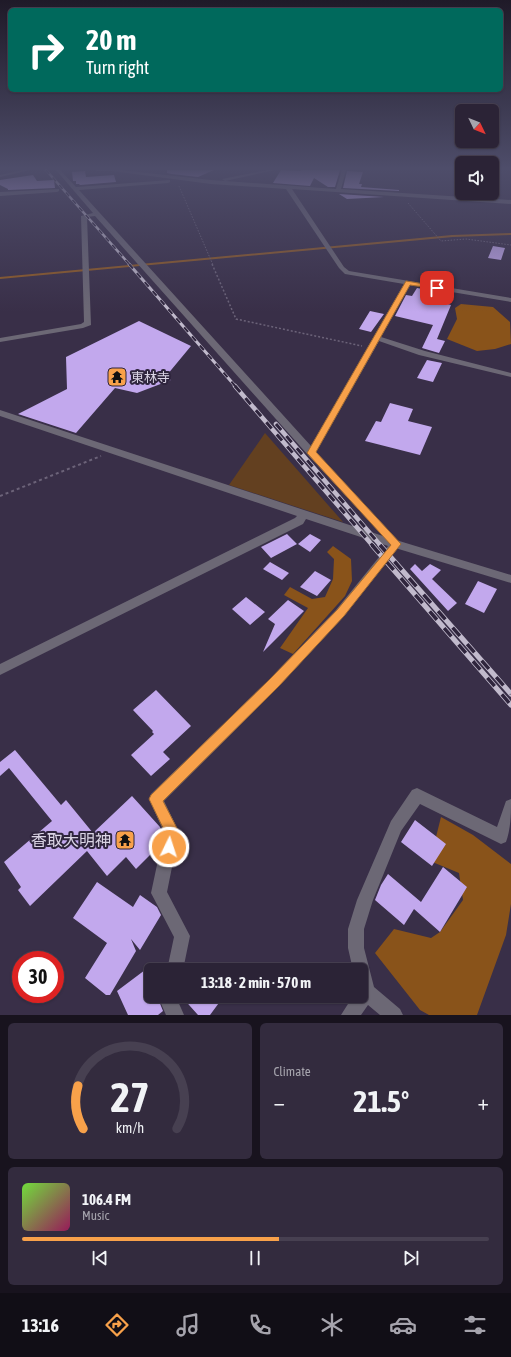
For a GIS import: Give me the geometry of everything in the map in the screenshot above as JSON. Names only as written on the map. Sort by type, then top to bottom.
[{"type":"street","points":[[0,340],[83,326],[88,323],[84,217]]},
{"type":"street","points":[[98,217],[311,453],[396,544]]},
{"type":"street","points":[[308,217],[342,268],[347,273],[511,300]]},
{"type":"street","points":[[311,453],[408,282]]},
{"type":"street","points":[[376,338],[422,353],[511,375]]},
{"type":"street","points":[[0,413],[396,544],[511,579]]},
{"type":"street","points":[[0,670],[299,521],[304,514]]},
{"type":"street","points":[[176,963],[182,936],[159,893],[172,832],[156,799],[280,677],[340,613],[396,544]]},
{"type":"street","points":[[360,963],[356,948],[356,929],[365,900],[396,826],[417,795],[501,837],[511,806]]},
{"type":"street","points":[[368,993],[394,1015]]},
{"type":"street","points":[[170,1003],[175,1015]]},
{"type":"street","points":[[350,1015],[359,1003]]},
{"type":"path","points":[[192,217],[236,319],[371,347]]},
{"type":"path","points":[[420,217],[441,241],[466,239],[511,245]]},
{"type":"path","points":[[0,496],[109,453],[112,449]]},
{"type":"shaded area","points":[[511,233],[511,235],[453,237],[0,279],[0,277],[452,235]]},
{"type":"shaded area","points":[[461,304],[493,307],[510,322],[511,344],[495,349],[477,351],[447,339],[457,319],[455,308]]},
{"type":"shaded area","points":[[265,433],[343,522],[229,485]]},
{"type":"shaded area","points":[[333,546],[351,559],[352,581],[345,596],[293,654],[280,648],[308,608],[284,595],[290,587],[312,599],[325,597],[333,579],[334,559],[327,552]]},
{"type":"shaded area","points":[[441,817],[473,835],[511,864],[511,904],[506,935],[477,1015],[429,1015],[420,1010],[375,953],[394,929],[431,938],[440,932],[463,900],[459,873],[430,861]]},
{"type":"building","points":[[493,246],[505,248],[501,260],[488,258]]},
{"type":"building","points":[[426,278],[445,281],[444,285],[424,282]]},
{"type":"building","points":[[417,288],[440,292],[436,301],[451,305],[437,339],[445,341],[439,353],[422,348],[433,325],[395,316],[406,295],[412,296]]},
{"type":"building","points":[[370,311],[384,314],[371,332],[359,329]]},
{"type":"building","name":"東林寺","points":[[139,321],[191,346],[167,375],[171,380],[137,393],[115,388],[76,433],[18,414],[67,389],[66,357]]},
{"type":"building","points":[[427,360],[442,363],[433,382],[417,378]]},
{"type":"building","points":[[390,403],[413,409],[408,421],[432,427],[420,455],[365,441],[376,421],[381,422]]},
{"type":"building","points":[[287,534],[297,544],[271,558],[261,547]]},
{"type":"building","points":[[310,534],[321,540],[310,552],[298,544]]},
{"type":"building","points":[[270,562],[289,573],[282,580],[263,569]]},
{"type":"building","points":[[415,564],[422,571],[430,564],[441,570],[432,579],[457,603],[448,611],[410,569]]},
{"type":"building","points":[[315,571],[331,580],[317,596],[300,587]]},
{"type":"building","points":[[478,581],[497,589],[484,613],[465,604]]},
{"type":"building","points":[[246,597],[265,612],[250,625],[232,609]]},
{"type":"building","points":[[288,600],[304,611],[263,652],[275,624],[268,619]]},
{"type":"building","points":[[156,690],[191,726],[163,752],[170,759],[151,776],[131,755],[154,734],[152,732],[153,731],[133,710]]},
{"type":"building","points":[[15,750],[61,805],[66,800],[93,833],[132,796],[160,827],[162,832],[160,845],[136,869],[126,857],[107,876],[87,851],[30,906],[18,890],[21,887],[4,862],[52,821],[9,768],[0,776],[0,762]]},
{"type":"building","points":[[415,820],[446,844],[432,866],[401,842]]},
{"type":"building","points":[[443,867],[467,887],[440,932],[414,909],[404,925],[375,900],[381,885],[388,874],[421,902]]},
{"type":"building","points":[[97,882],[133,907],[140,895],[157,907],[161,915],[140,950],[131,939],[136,951],[110,995],[106,995],[85,978],[107,943],[73,918]]},
{"type":"building","points":[[144,971],[144,1003],[160,1003],[163,1011],[158,1015],[128,1015],[117,991]]},
{"type":"building","points":[[187,1003],[219,1003],[210,1015],[198,1015]]},
{"type":"railway","points":[[88,217],[130,265]]},
{"type":"railway","points":[[129,264],[236,387]]},
{"type":"railway","points":[[235,386],[373,546]]},
{"type":"railway","points":[[276,424],[381,546]]},
{"type":"railway","points":[[372,545],[511,705]]},
{"type":"railway","points":[[380,545],[511,694]]},
{"type":"place","name":"東林寺","points":[[117,377]]},
{"type":"place","name":"香取大明神","points":[[125,840]]},
{"type":"route","points":[[169,847],[172,832],[156,799],[274,683],[340,613],[396,544],[311,453],[408,282],[437,288]]}]
